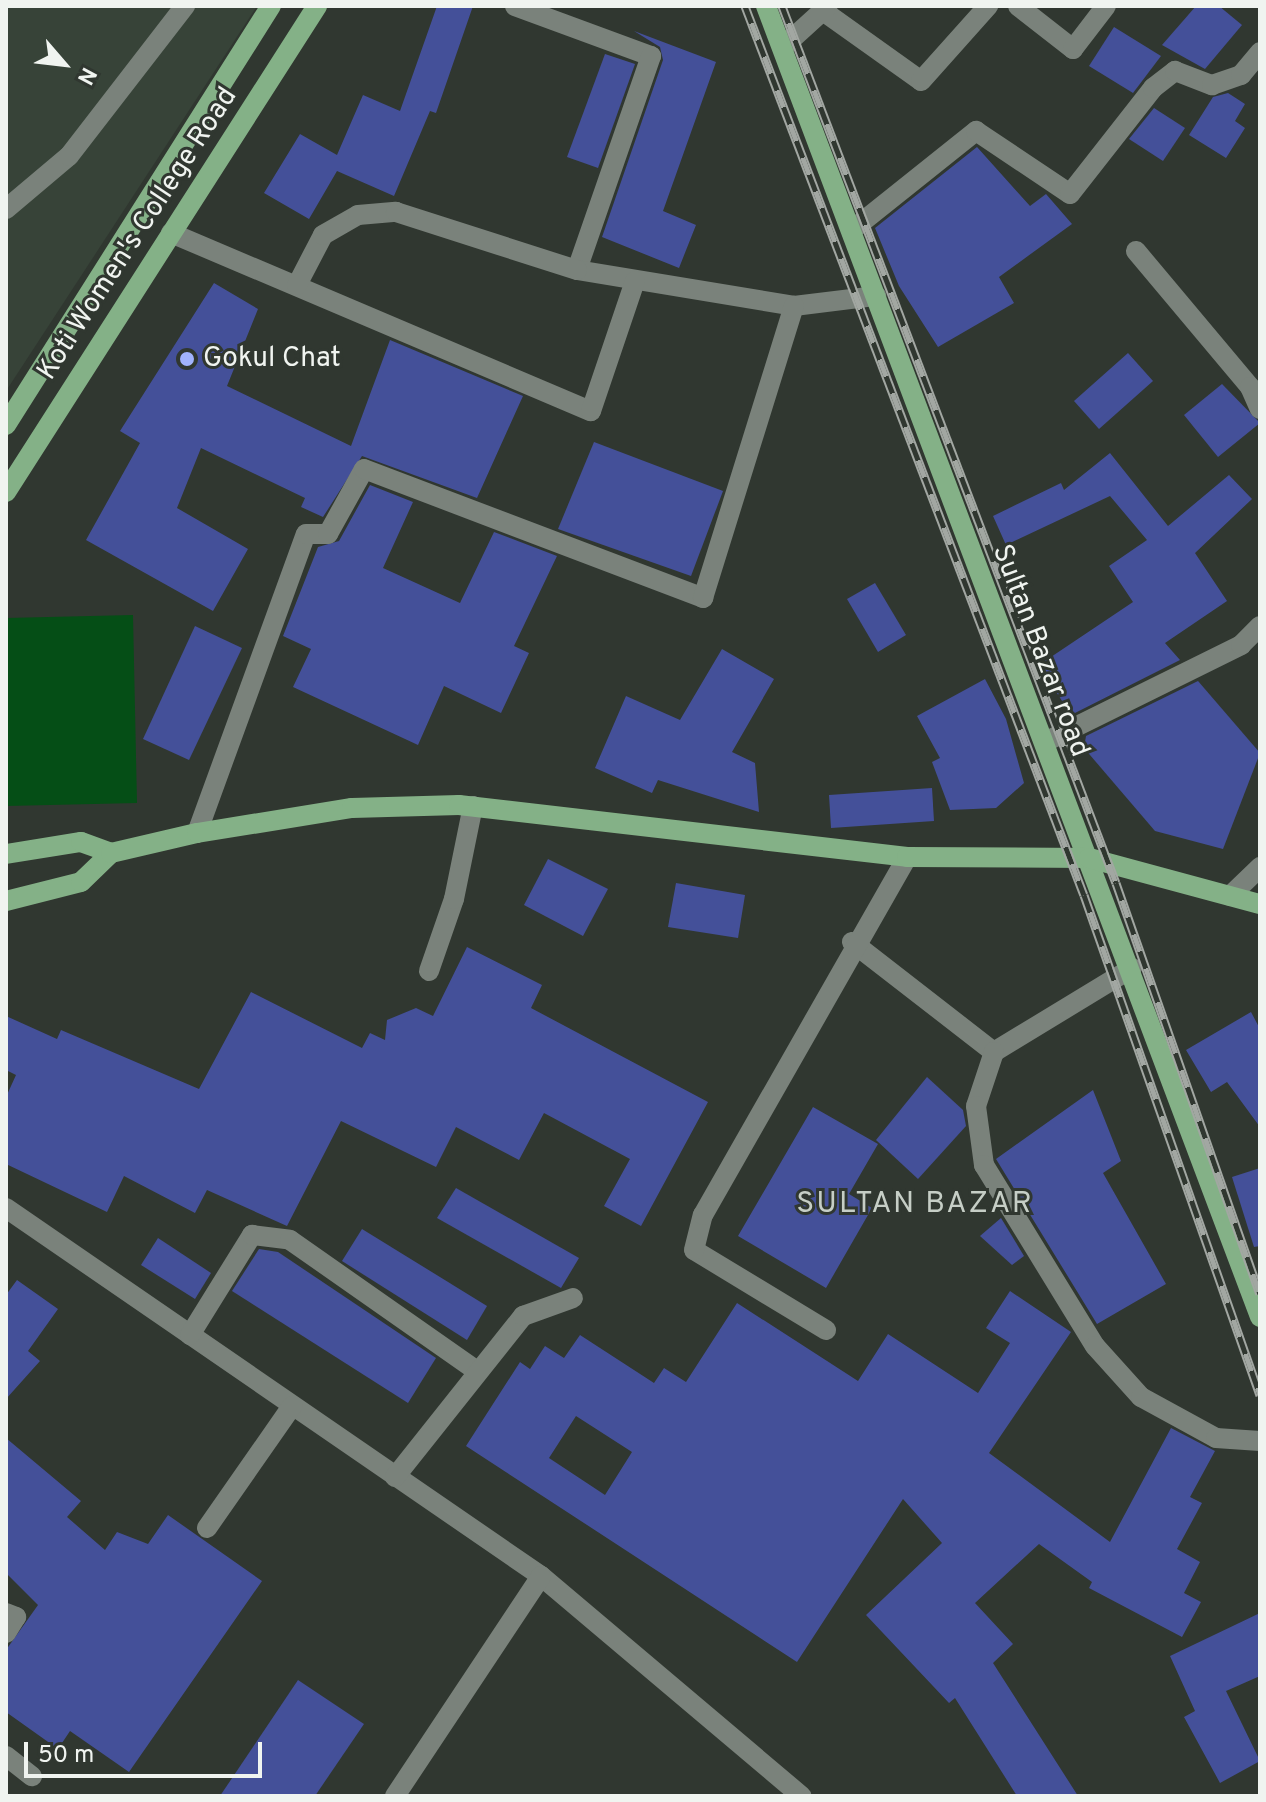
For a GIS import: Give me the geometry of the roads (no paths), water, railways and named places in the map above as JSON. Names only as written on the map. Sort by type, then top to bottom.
[{"type":"main road","name":"Koti Women's College Road","points":[[6,425],[271,6]]},
{"type":"main road","name":"Koti Women's College Road","points":[[6,492],[317,6]]},
{"type":"main road","name":"Sultan Bazar road","points":[[766,6],[784,46],[1132,968],[1260,1317]]},
{"type":"main road","points":[[6,901],[81,882],[111,853],[197,833],[352,808],[473,806],[907,857],[1089,858],[1260,904]]},
{"type":"main road","points":[[6,854],[81,842],[111,853]]},
{"type":"street","points":[[6,209],[69,156],[185,6]]},
{"type":"street","points":[[515,6],[651,56],[577,270]]},
{"type":"street","points":[[784,46],[826,8],[921,81],[988,6]]},
{"type":"street","points":[[1018,6],[1073,49],[1106,6]]},
{"type":"street","points":[[852,230],[976,131],[1070,194],[1153,88],[1175,71],[1212,85],[1241,75],[1260,52]]},
{"type":"street","points":[[297,285],[323,235],[358,215],[396,212],[577,270],[635,281],[794,306],[876,296]]},
{"type":"street","points":[[171,233],[591,411],[635,281]]},
{"type":"street","points":[[1136,251],[1260,409]]},
{"type":"street","points":[[197,833],[306,534],[328,534],[364,469],[703,598],[794,306]]},
{"type":"street","points":[[1045,742],[1241,645],[1260,626]]},
{"type":"street","points":[[429,971],[454,899],[473,806]]},
{"type":"street","points":[[826,1330],[694,1250],[703,1215],[852,942],[907,857]]},
{"type":"street","points":[[1230,896],[1260,867]]},
{"type":"street","points":[[852,942],[994,1052]]},
{"type":"street","points":[[1132,968],[994,1052],[976,1106],[984,1165],[1095,1346],[1141,1397],[1216,1438],[1260,1441]]},
{"type":"street","points":[[6,1208],[541,1576],[801,1796]]},
{"type":"street","points":[[190,1335],[252,1235],[290,1240],[476,1370]]},
{"type":"street","points":[[395,1477],[476,1370],[523,1316],[573,1298]]},
{"type":"street","points":[[207,1528],[292,1406]]},
{"type":"street","points":[[395,1796],[541,1576]]},
{"type":"street","points":[[6,1613],[16,1617],[6,1633]]},
{"type":"street","points":[[6,1756],[32,1776]]},
{"type":"railway","points":[[745,6],[1084,895],[1260,1395]]},
{"type":"railway","points":[[782,6],[1116,883],[1260,1294]]},
{"type":"place","name":"Gokul Chat","points":[[187,359]]},
{"type":"district","name":"SULTAN BAZAR","points":[[915,1205]]}]
